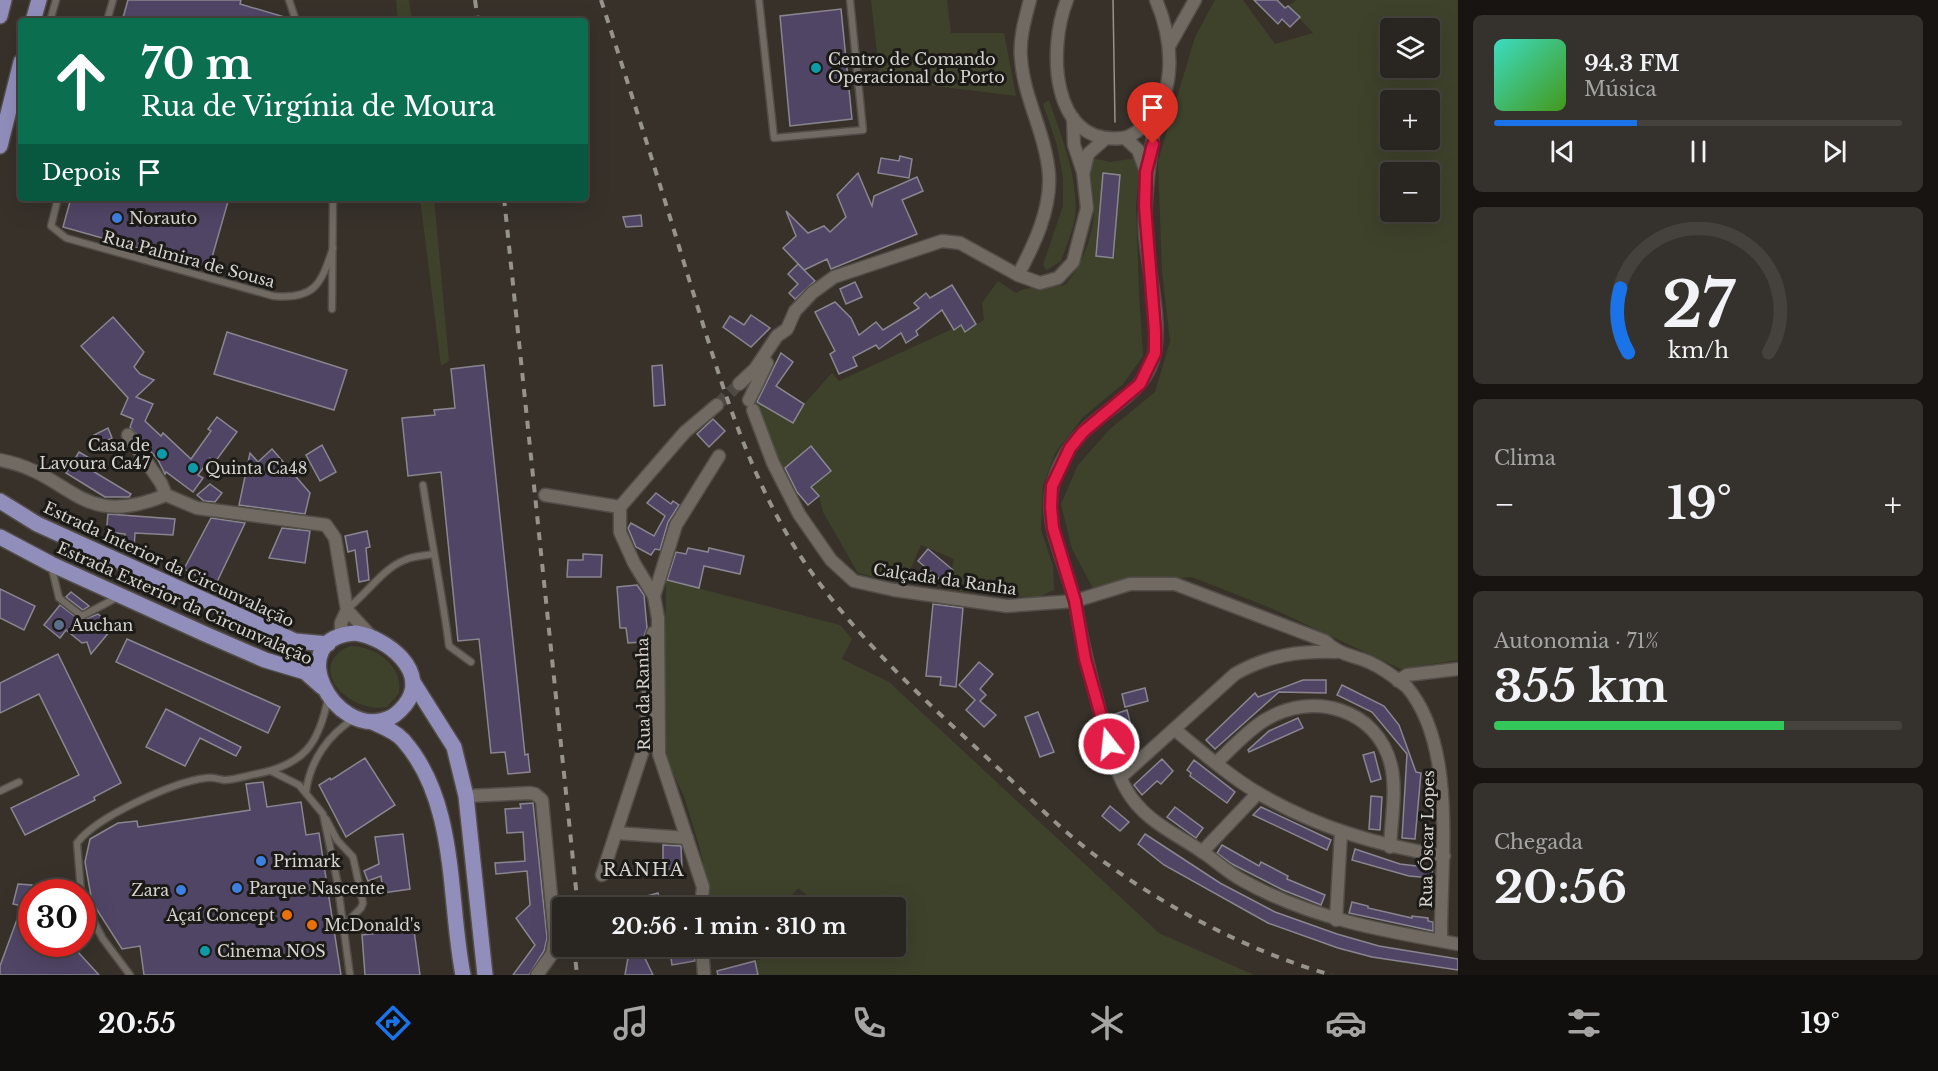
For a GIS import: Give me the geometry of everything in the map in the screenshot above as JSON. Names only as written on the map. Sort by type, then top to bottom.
[{"type":"main road","points":[[0,16],[4,0]]},
{"type":"main road","points":[[34,18],[39,1]]},
{"type":"main road","points":[[0,146],[18,78]]},
{"type":"main road","name":"Estrada Interior da Circunvalação","points":[[0,501],[37,524],[295,641],[328,644]]},
{"type":"main road","name":"Estrada Exterior da Circunvalação","points":[[0,537],[120,596],[265,660],[305,672],[325,692]]},
{"type":"main road","points":[[461,970],[443,831],[434,794],[418,762],[402,739],[364,720],[325,692],[317,672],[319,659],[328,644],[341,635],[356,633],[371,636],[386,644],[400,656],[413,682],[454,747],[466,796],[485,975]]},
{"type":"main road","points":[[364,720],[387,720],[400,712],[411,698],[413,682]]},
{"type":"main road","points":[[480,924],[495,975]]},
{"type":"street","points":[[1018,275],[1044,217],[1049,177],[1043,140],[1026,86],[1021,59],[1023,29],[1030,0]]},
{"type":"street","points":[[1067,0],[1061,14],[1055,63],[1063,100],[1073,118],[1087,131],[1106,138],[1125,138],[1142,129],[1155,115]]},
{"type":"street","points":[[1156,0],[1167,28],[1169,46],[1166,88],[1155,115],[1153,144],[1146,172],[1145,234],[1155,331],[1155,353],[1140,384],[1083,432],[1070,448],[1052,486],[1053,528],[1075,601],[1085,659],[1121,777],[1126,790],[1158,825],[1202,852],[1240,880],[1277,898],[1336,920],[1412,938],[1458,944]]},
{"type":"street","points":[[1169,46],[1195,0]]},
{"type":"street","points":[[739,384],[755,369],[777,336],[787,329],[801,305],[834,277],[942,242],[960,243],[1018,275],[1040,283],[1058,278],[1073,262],[1087,208],[1083,172],[1074,145],[1073,118]]},
{"type":"street","points":[[1083,172],[1088,154],[1106,138]]},
{"type":"street","points":[[1125,138],[1138,150],[1146,172]]},
{"type":"street","name":"Calçada da Ranha","points":[[787,329],[751,405],[773,463],[799,514],[831,560],[854,581],[894,591],[1007,606],[1075,601],[1130,584],[1175,584],[1325,641],[1336,652],[1369,662],[1398,681]]},
{"type":"street","points":[[545,495],[620,507],[685,432],[717,405]]},
{"type":"street","points":[[128,435],[161,483],[166,495],[197,508],[326,525],[335,538],[347,610],[371,636]]},
{"type":"street","points":[[654,596],[676,525],[719,456]]},
{"type":"street","points":[[0,460],[25,466],[91,504],[103,507],[119,509],[144,504],[166,495]]},
{"type":"street","name":"Rua da Ranha","points":[[620,507],[620,532],[633,563],[654,596],[658,618],[659,753],[704,886],[702,897]]},
{"type":"street","points":[[341,635],[341,623],[347,610]]},
{"type":"street","name":"Rua da Ranha","points":[[602,875],[646,741],[650,644],[658,618]]},
{"type":"street","points":[[1121,777],[1235,674],[1256,662],[1306,651],[1336,652]]},
{"type":"street","points":[[1398,681],[1407,675],[1458,669]]},
{"type":"street","name":"Rua Óscar Lopes","points":[[1398,681],[1421,704],[1431,720],[1445,763],[1441,941]]},
{"type":"street","points":[[1217,762],[1264,720],[1280,712],[1297,706],[1313,705],[1350,713],[1376,734],[1390,763],[1390,848]]},
{"type":"street","points":[[1174,729],[1258,793],[1341,832],[1390,848],[1444,856]]},
{"type":"street","points":[[1202,852],[1258,793]]},
{"type":"street","points":[[466,796],[535,794],[542,800],[555,938],[552,954],[537,975]]},
{"type":"street","points":[[1336,920],[1341,832]]},
{"type":"street","points":[[616,833],[687,838]]},
{"type":"street","points":[[704,957],[704,975]]},
{"type":"lane","points":[[51,18],[56,0]]},
{"type":"lane","points":[[108,18],[113,0]]},
{"type":"lane","points":[[289,0],[295,18]]},
{"type":"lane","points":[[759,0],[774,138],[863,130],[850,0]]},
{"type":"lane","name":"Rua Palmira de Sousa","points":[[57,201],[51,226],[66,238],[273,297],[290,298],[307,294],[322,279],[333,248]]},
{"type":"lane","points":[[332,309],[333,201]]},
{"type":"lane","points":[[423,485],[433,554],[440,572],[449,646],[471,662]]},
{"type":"lane","points":[[347,610],[365,596],[385,573],[404,560],[433,554]]},
{"type":"lane","points":[[51,564],[59,598],[82,616],[120,596]]},
{"type":"lane","points":[[80,879],[77,843],[89,828],[167,788],[208,777],[225,780],[271,771],[297,761],[304,754],[324,721],[325,692]]},
{"type":"lane","points":[[306,792],[311,769],[331,735],[364,720]]},
{"type":"lane","points":[[271,771],[288,777],[306,792],[323,813],[337,840],[353,857],[363,903],[344,926]]},
{"type":"lane","points":[[0,791],[19,783]]},
{"type":"lane","points":[[323,813],[344,926],[350,975]]},
{"type":"lane","points":[[96,926],[130,975]]},
{"type":"green space","points":[[396,0],[409,0],[412,18],[398,18]]},
{"type":"green space","points":[[871,0],[947,0],[951,33],[1004,33],[1016,96],[880,79]]},
{"type":"green space","points":[[1215,0],[1243,0],[1275,44],[1313,33],[1288,6],[1296,0],[1458,0],[1458,660],[1401,669],[1273,609],[1192,577],[1118,584],[1094,590],[1072,549],[1061,504],[1078,465],[1110,429],[1155,392],[1170,341],[1162,271],[1158,161],[1195,37]]},
{"type":"green space","points":[[1049,100],[1072,172],[1076,202],[1073,227],[1061,261],[1047,270],[1043,265],[1063,206],[1063,178],[1057,145],[1043,104]]},
{"type":"green space","points":[[1093,158],[1110,162],[1137,158],[1140,168],[1136,205],[1143,356],[1123,384],[1083,417],[1055,453],[1043,486],[1041,530],[1053,566],[1054,590],[1037,598],[948,590],[954,559],[921,545],[904,584],[858,573],[823,512],[819,496],[811,487],[831,470],[811,447],[780,472],[752,399],[793,423],[804,404],[832,373],[839,381],[961,325],[965,331],[984,320],[982,303],[998,281],[1016,293],[1033,288],[1065,285],[1078,267],[1091,234],[1094,211],[1091,173]]},
{"type":"green space","points":[[420,201],[434,201],[449,361],[441,366]]},
{"type":"green space","points":[[666,580],[840,625],[852,639],[842,659],[889,682],[1159,933],[1254,975],[758,975],[755,961],[767,957],[906,957],[906,897],[809,897],[798,888],[790,897],[709,897],[700,849],[684,796],[668,763],[664,730]]},
{"type":"green space","points":[[350,646],[378,653],[397,674],[399,693],[387,707],[372,707],[358,703],[345,696],[336,686],[331,675],[331,665],[337,654]]},
{"type":"building","points":[[128,0],[241,0],[240,4],[288,18],[123,18]]},
{"type":"building","points":[[1254,0],[1277,0],[1300,17],[1290,27],[1282,19],[1278,24]]},
{"type":"building","name":"Centro de Comando Operacional do Porto","points":[[841,9],[852,119],[790,126],[780,16]]},
{"type":"building","points":[[900,156],[912,159],[909,178],[878,173],[881,158],[899,161]]},
{"type":"building","points":[[858,173],[872,206],[874,196],[917,177],[923,191],[902,200],[917,234],[831,269],[827,259],[804,270],[783,248],[796,236],[786,211],[808,233],[824,226],[830,232],[846,217],[837,195]]},
{"type":"building","points":[[1103,173],[1120,175],[1113,258],[1096,256]]},
{"type":"building","points":[[70,201],[228,201],[209,268],[63,227]]},
{"type":"building","points":[[641,215],[642,226],[626,227],[623,217]]},
{"type":"building","points":[[798,264],[815,281],[795,299],[789,293],[798,284],[788,274]]},
{"type":"building","points":[[855,282],[862,297],[846,304],[840,289]]},
{"type":"building","points":[[952,285],[976,324],[965,332],[961,325],[954,330],[942,310],[916,331],[918,335],[906,343],[901,333],[879,349],[876,345],[853,357],[857,366],[839,374],[830,354],[835,351],[815,312],[835,302],[851,318],[859,335],[876,322],[883,330],[919,308],[914,303],[926,293],[930,298]]},
{"type":"building","points":[[751,315],[770,328],[751,347],[723,327],[730,316],[744,325]]},
{"type":"building","points":[[113,317],[144,352],[134,367],[140,374],[154,380],[136,397],[153,404],[145,421],[161,436],[163,433],[191,459],[211,431],[208,429],[217,417],[237,432],[215,462],[210,458],[198,475],[203,478],[193,492],[166,472],[165,474],[158,460],[130,427],[133,419],[121,414],[128,398],[81,346]]},
{"type":"building","points":[[227,332],[347,370],[334,410],[214,374]]},
{"type":"building","points":[[781,353],[793,362],[776,386],[804,404],[793,423],[757,402]]},
{"type":"building","points":[[484,365],[525,755],[528,754],[530,772],[508,774],[505,752],[491,753],[479,639],[458,641],[441,472],[408,476],[402,418],[435,415],[434,410],[455,408],[451,369]]},
{"type":"building","points":[[662,365],[665,405],[654,406],[652,366]]},
{"type":"building","points":[[713,419],[725,431],[709,447],[697,434]]},
{"type":"building","points":[[108,428],[112,438],[99,445],[94,435]]},
{"type":"building","points":[[322,445],[336,472],[320,481],[306,455]]},
{"type":"building","points":[[811,446],[831,471],[811,487],[819,496],[808,505],[797,492],[785,468]]},
{"type":"building","points":[[272,449],[310,493],[305,514],[239,505],[250,453],[258,462]]},
{"type":"building","points":[[79,452],[96,462],[91,470],[131,494],[129,497],[105,497],[66,473]]},
{"type":"building","points":[[210,484],[222,493],[215,502],[204,501],[197,495]]},
{"type":"building","points":[[656,493],[671,504],[673,501],[679,505],[668,522],[660,550],[655,549],[651,555],[636,547],[628,528],[631,523],[654,536],[665,516],[647,503]]},
{"type":"building","points":[[108,514],[175,519],[173,535],[135,533],[134,550],[123,549],[125,534],[107,532],[106,535]]},
{"type":"building","points":[[211,518],[245,523],[215,586],[184,569]]},
{"type":"building","points":[[282,528],[310,531],[305,563],[269,558]]},
{"type":"building","points":[[367,531],[370,547],[366,548],[369,580],[359,582],[355,550],[348,552],[345,536]]},
{"type":"building","points":[[688,548],[708,552],[709,548],[744,556],[740,574],[704,566],[699,588],[667,580],[676,552],[686,554]]},
{"type":"building","points":[[928,549],[953,570],[943,582],[918,561]]},
{"type":"building","points":[[583,554],[602,555],[601,577],[567,577],[568,560],[583,560]]},
{"type":"building","points":[[637,585],[644,595],[647,628],[642,642],[628,643],[626,628],[620,628],[617,587]]},
{"type":"building","points":[[0,589],[35,606],[24,630],[0,618]]},
{"type":"building","points":[[71,592],[89,606],[83,610],[66,597]]},
{"type":"building","points":[[933,604],[963,608],[956,687],[940,685],[941,677],[926,676]]},
{"type":"building","points":[[60,605],[81,621],[98,614],[111,625],[107,630],[110,631],[91,654],[87,642],[82,643],[66,630],[60,638],[44,625]]},
{"type":"building","points":[[127,639],[280,707],[268,733],[116,662]]},
{"type":"building","points":[[58,654],[121,783],[94,797],[95,800],[25,835],[11,808],[79,775],[39,694],[0,713],[0,683]]},
{"type":"building","points":[[979,662],[993,674],[980,689],[986,695],[980,701],[996,715],[984,727],[966,710],[975,700],[959,685]]},
{"type":"building","points":[[1303,680],[1326,680],[1326,693],[1279,692],[1215,749],[1206,740],[1255,693],[1258,697]]},
{"type":"building","points":[[1342,685],[1384,706],[1399,725],[1416,772],[1421,773],[1415,839],[1402,838],[1407,754],[1372,712],[1337,695]]},
{"type":"building","points":[[1145,688],[1148,701],[1125,707],[1122,694]]},
{"type":"building","points":[[166,709],[241,747],[236,756],[200,738],[185,766],[146,747]]},
{"type":"building","points":[[1127,710],[1136,745],[1124,748],[1115,714]]},
{"type":"building","points":[[1038,712],[1054,752],[1040,757],[1025,717]]},
{"type":"building","points":[[1298,718],[1303,728],[1249,752],[1248,750],[1269,731]]},
{"type":"building","points":[[1374,752],[1381,779],[1371,782],[1363,755]]},
{"type":"building","points":[[365,758],[395,805],[346,837],[319,785]]},
{"type":"building","points":[[1162,759],[1173,771],[1161,784],[1157,781],[1142,795],[1134,785]]},
{"type":"building","points":[[1194,760],[1235,792],[1227,803],[1190,776],[1191,773],[1187,770]]},
{"type":"building","name":"Parque Nascente","points":[[263,782],[267,807],[301,802],[306,835],[319,833],[341,975],[144,975],[140,946],[122,949],[96,908],[96,879],[88,879],[85,862],[90,839],[118,823],[137,821],[138,827],[250,810],[246,784]]},
{"type":"building","points":[[1371,796],[1382,797],[1380,830],[1369,829]]},
{"type":"building","points":[[533,803],[547,938],[544,951],[529,975],[513,975],[535,945],[516,918],[530,905],[527,871],[496,874],[495,863],[525,861],[523,832],[507,833],[505,809],[521,808],[520,804]]},
{"type":"building","points":[[1110,806],[1129,822],[1120,831],[1102,816]]},
{"type":"building","points":[[1175,807],[1203,828],[1196,838],[1167,817]]},
{"type":"building","points":[[1261,807],[1331,840],[1327,850],[1253,815]]},
{"type":"building","points":[[403,834],[410,889],[383,893],[381,876],[368,881],[364,871],[379,864],[375,837]]},
{"type":"building","points":[[1145,834],[1220,883],[1275,912],[1379,946],[1458,959],[1458,970],[1372,957],[1338,948],[1268,923],[1164,865],[1138,844]]},
{"type":"building","points":[[663,845],[681,846],[682,869],[663,869]]},
{"type":"building","points":[[1222,845],[1259,866],[1261,862],[1288,876],[1287,879],[1325,895],[1321,905],[1283,890],[1232,864],[1217,853]]},
{"type":"building","points":[[1355,849],[1400,864],[1433,868],[1431,878],[1409,876],[1352,860]]},
{"type":"building","points":[[18,884],[18,905],[13,904]]},
{"type":"building","points":[[658,893],[659,897],[643,897]]},
{"type":"building","points":[[1352,902],[1412,918],[1412,916],[1428,918],[1428,921],[1433,922],[1433,931],[1349,913]]},
{"type":"building","points":[[18,917],[18,957],[82,957],[99,975],[0,975],[0,966]]},
{"type":"building","points":[[413,923],[420,975],[365,975],[362,935],[386,932],[385,927]]},
{"type":"building","points":[[628,957],[644,957],[653,975],[625,975]]},
{"type":"building","points":[[671,957],[695,957],[695,961],[672,965]]},
{"type":"building","points":[[755,961],[758,975],[718,975],[717,971]]},
{"type":"tunnel","points":[[717,405],[739,384]]},
{"type":"tram line","points":[[1113,0],[1115,122]]},
{"type":"railway","points":[[475,0],[478,18]]},
{"type":"railway","points":[[601,0],[711,351],[737,426],[786,533],[829,596],[903,679],[1050,818],[1092,853],[1146,890],[1207,925],[1270,954],[1332,975]]},
{"type":"railway","points":[[504,201],[577,897]]},
{"type":"railway","points":[[575,957],[577,975]]},
{"type":"place","name":"Centro de Comando Operacional do Porto","points":[[816,68]]},
{"type":"place","name":"Norauto","points":[[117,218]]},
{"type":"place","name":"Casa de Lavoura Ca47","points":[[162,454]]},
{"type":"place","name":"Quinta Ca48","points":[[193,468]]},
{"type":"place","name":"Auchan","points":[[59,625]]},
{"type":"place","name":"Primark","points":[[261,861]]},
{"type":"place","name":"Parque Nascente","points":[[237,888]]},
{"type":"place","name":"Zara","points":[[181,890]]},
{"type":"place","name":"Açaí Concept","points":[[287,915]]},
{"type":"place","name":"McDonald's","points":[[312,925]]},
{"type":"place","name":"Cinema NOS","points":[[205,951]]},
{"type":"district","name":"RANHA","points":[[644,870]]},
{"type":"route","points":[[1109,744],[1085,659],[1075,601],[1053,528],[1052,486],[1058,468],[1070,448],[1083,432],[1129,396],[1140,384],[1147,374],[1155,353],[1155,331],[1145,234],[1146,172],[1153,144]]}]
